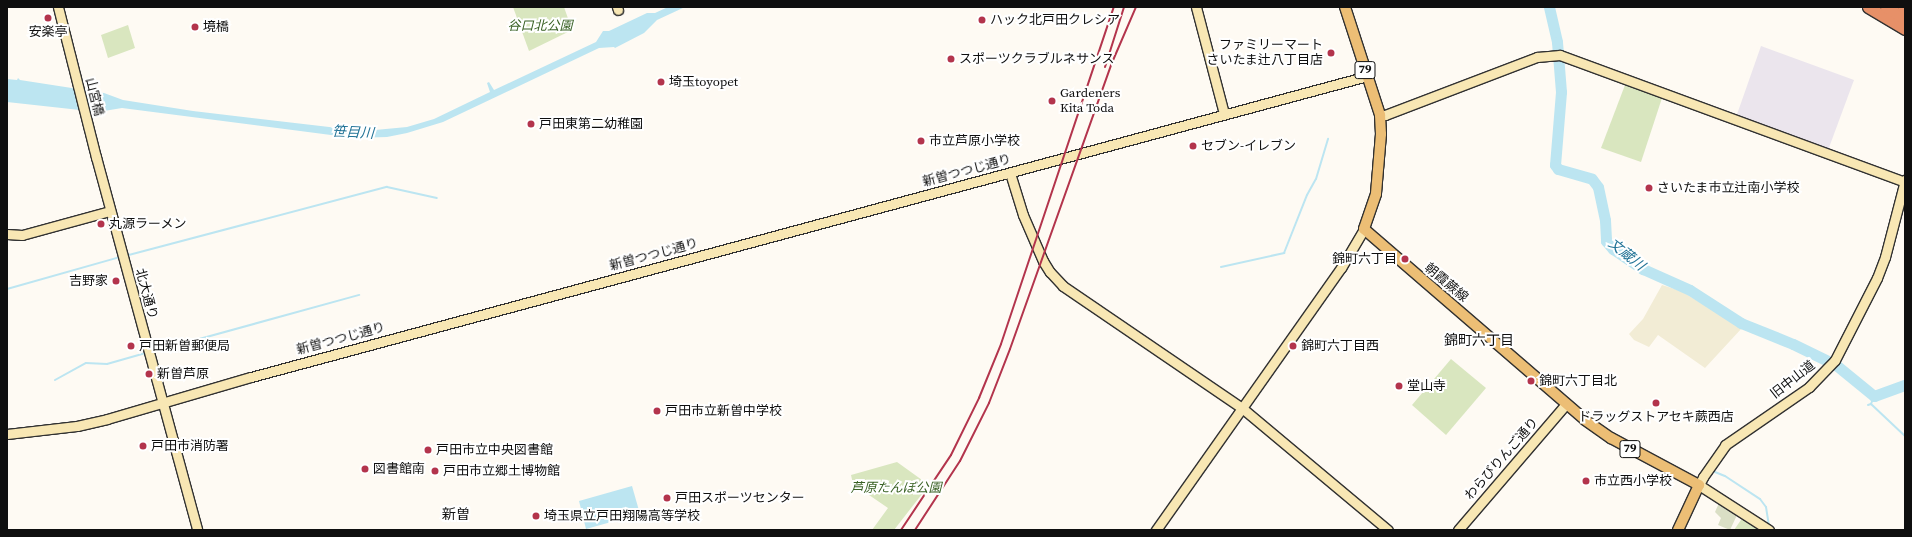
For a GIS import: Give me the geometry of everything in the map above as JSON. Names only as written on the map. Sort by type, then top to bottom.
[{"type":"highway","points":[[1868,7],[1905,29]]},
{"type":"highway","points":[[1886,7],[1905,19]]},
{"type":"main road","name":"79","points":[[1345,7],[1380,115],[1379,169],[1376,194],[1364,229]]},
{"type":"main road","name":"朝霞蕨線","points":[[1364,229],[1513,357],[1566,405],[1610,438],[1699,485]]},
{"type":"main road","name":"旧中山道","points":[[1678,530],[1699,485]]},
{"type":"street","name":"山宮橋","points":[[58,7],[96,157]]},
{"type":"street","points":[[1196,7],[1224,114]]},
{"type":"street","points":[[1380,115],[1385,115],[1537,57],[1551,54],[1560,55],[1905,181]]},
{"type":"street","name":"新曽つつじ通り","points":[[7,434],[77,426],[162,404],[251,377],[1367,76]]},
{"type":"street","name":"北大通り","points":[[96,157],[197,530]]},
{"type":"street","points":[[1010,173],[1023,215],[1044,261],[1062,286],[1242,408],[1388,530]]},
{"type":"street","name":"旧中山道","points":[[1699,485],[1725,445],[1809,387],[1833,363],[1877,278],[1886,252],[1905,181]]},
{"type":"street","points":[[7,234],[22,235],[110,210]]},
{"type":"street","points":[[1156,530],[1341,268],[1364,229]]},
{"type":"street","name":"わらびりんご通り","points":[[1458,530],[1566,405]]},
{"type":"street","points":[[1699,485],[1766,528]]},
{"type":"shaded area","points":[[1761,46],[1854,80],[1827,153],[1735,120]]},
{"type":"shaded area","points":[[1662,285],[1681,291],[1742,328],[1705,368],[1658,335],[1649,347],[1634,340],[1629,334],[1643,319]]},
{"type":"green space","name":"谷口北公園","points":[[513,7],[564,7],[572,30],[529,51]]},
{"type":"green space","points":[[128,25],[135,48],[108,58],[101,35]]},
{"type":"green space","points":[[1625,85],[1662,98],[1641,162],[1601,148]]},
{"type":"green space","points":[[1451,359],[1486,388],[1446,435],[1412,405]]},
{"type":"green space","name":"芦原たんぼ公園","points":[[897,462],[929,485],[894,530],[872,530],[888,508],[853,484],[851,475]]},
{"type":"green space","points":[[1719,503],[1737,515],[1730,530],[1718,525],[1721,518],[1715,512]]},
{"type":"green space","points":[[1743,517],[1762,530],[1734,530]]},
{"type":"water","name":"笹目川","points":[[668,7],[685,7],[657,20],[644,33],[615,48],[599,48],[443,122],[407,133],[387,137],[354,138],[122,108],[98,112],[7,102],[7,79],[17,80],[18,78],[20,80],[104,93],[123,100],[193,111],[355,130],[407,127],[434,119],[490,92],[487,83],[489,82],[494,90],[596,42],[603,31],[609,31],[647,13],[655,13]]},
{"type":"water","points":[[632,486],[640,514],[586,529],[579,501]]},
{"type":"waterway","name":"文蔵川","points":[[1549,7],[1557,42],[1561,92],[1555,165],[1558,169],[1592,179],[1598,187],[1605,220],[1606,241],[1613,249],[1643,269],[1690,290],[1741,323],[1793,344],[1836,365],[1874,396],[1905,385]]},
{"type":"waterway","points":[[1221,267],[1284,253],[1307,195],[1316,179],[1328,139]]},
{"type":"waterway","points":[[125,256],[387,187],[437,198]]},
{"type":"waterway","points":[[7,289],[120,257]]},
{"type":"waterway","points":[[152,352],[359,295]]},
{"type":"waterway","points":[[55,380],[86,363],[107,364],[146,353]]},
{"type":"waterway","name":"文蔵川","points":[[1868,405],[1871,404],[1874,396]]},
{"type":"waterway","name":"文蔵川","points":[[1871,404],[1905,436]]},
{"type":"waterway","points":[[1710,470],[1725,476],[1760,499],[1766,507],[1769,526]]},
{"type":"railway","points":[[901,530],[951,455],[979,398],[1001,344],[1114,7]]},
{"type":"railway","points":[[1105,67],[1124,7]]},
{"type":"railway","points":[[915,530],[960,461],[989,403],[1010,349],[1111,65],[1136,7]]},
{"type":"place","name":"安楽亭","points":[[48,18]]},
{"type":"place","name":"ハック北戸田クレシア","points":[[982,20]]},
{"type":"place","name":"境橋","points":[[195,27]]},
{"type":"place","name":"ファミリーマート さいたま辻八丁目店","points":[[1331,53]]},
{"type":"place","name":"スポーツクラブルネサンス","points":[[951,59]]},
{"type":"place","name":"埼玉toyopet","points":[[661,82]]},
{"type":"place","name":"Gardeners Kita Toda","points":[[1052,101]]},
{"type":"place","name":"戸田東第二幼稚園","points":[[531,124]]},
{"type":"place","name":"市立芦原小学校","points":[[921,141]]},
{"type":"place","name":"セブン-イレブン","points":[[1193,146]]},
{"type":"place","name":"さいたま市立辻南小学校","points":[[1649,188]]},
{"type":"place","name":"丸源ラーメン","points":[[101,224]]},
{"type":"place","name":"錦町六丁目","points":[[1405,259]]},
{"type":"place","name":"吉野家","points":[[116,281]]},
{"type":"place","name":"戸田新曽郵便局","points":[[131,346]]},
{"type":"place","name":"錦町六丁目西","points":[[1293,346]]},
{"type":"place","name":"新曽芦原","points":[[149,374]]},
{"type":"place","name":"錦町六丁目北","points":[[1531,381]]},
{"type":"place","name":"堂山寺","points":[[1399,386]]},
{"type":"place","name":"ドラッグストアセキ蕨西店","points":[[1656,403]]},
{"type":"place","name":"戸田市立新曽中学校","points":[[657,411]]},
{"type":"place","name":"戸田市消防署","points":[[143,446]]},
{"type":"place","name":"戸田市立中央図書館","points":[[428,450]]},
{"type":"place","name":"図書館南","points":[[365,469]]},
{"type":"place","name":"戸田市立郷土博物館","points":[[435,471]]},
{"type":"place","name":"市立西小学校","points":[[1586,481]]},
{"type":"place","name":"戸田スポーツセンター","points":[[667,498]]},
{"type":"place","name":"埼玉県立戸田翔陽高等学校","points":[[536,516]]},
{"type":"district","name":"錦町六丁目","points":[[1479,340]]},
{"type":"district","name":"新曽","points":[[456,514]]}]
